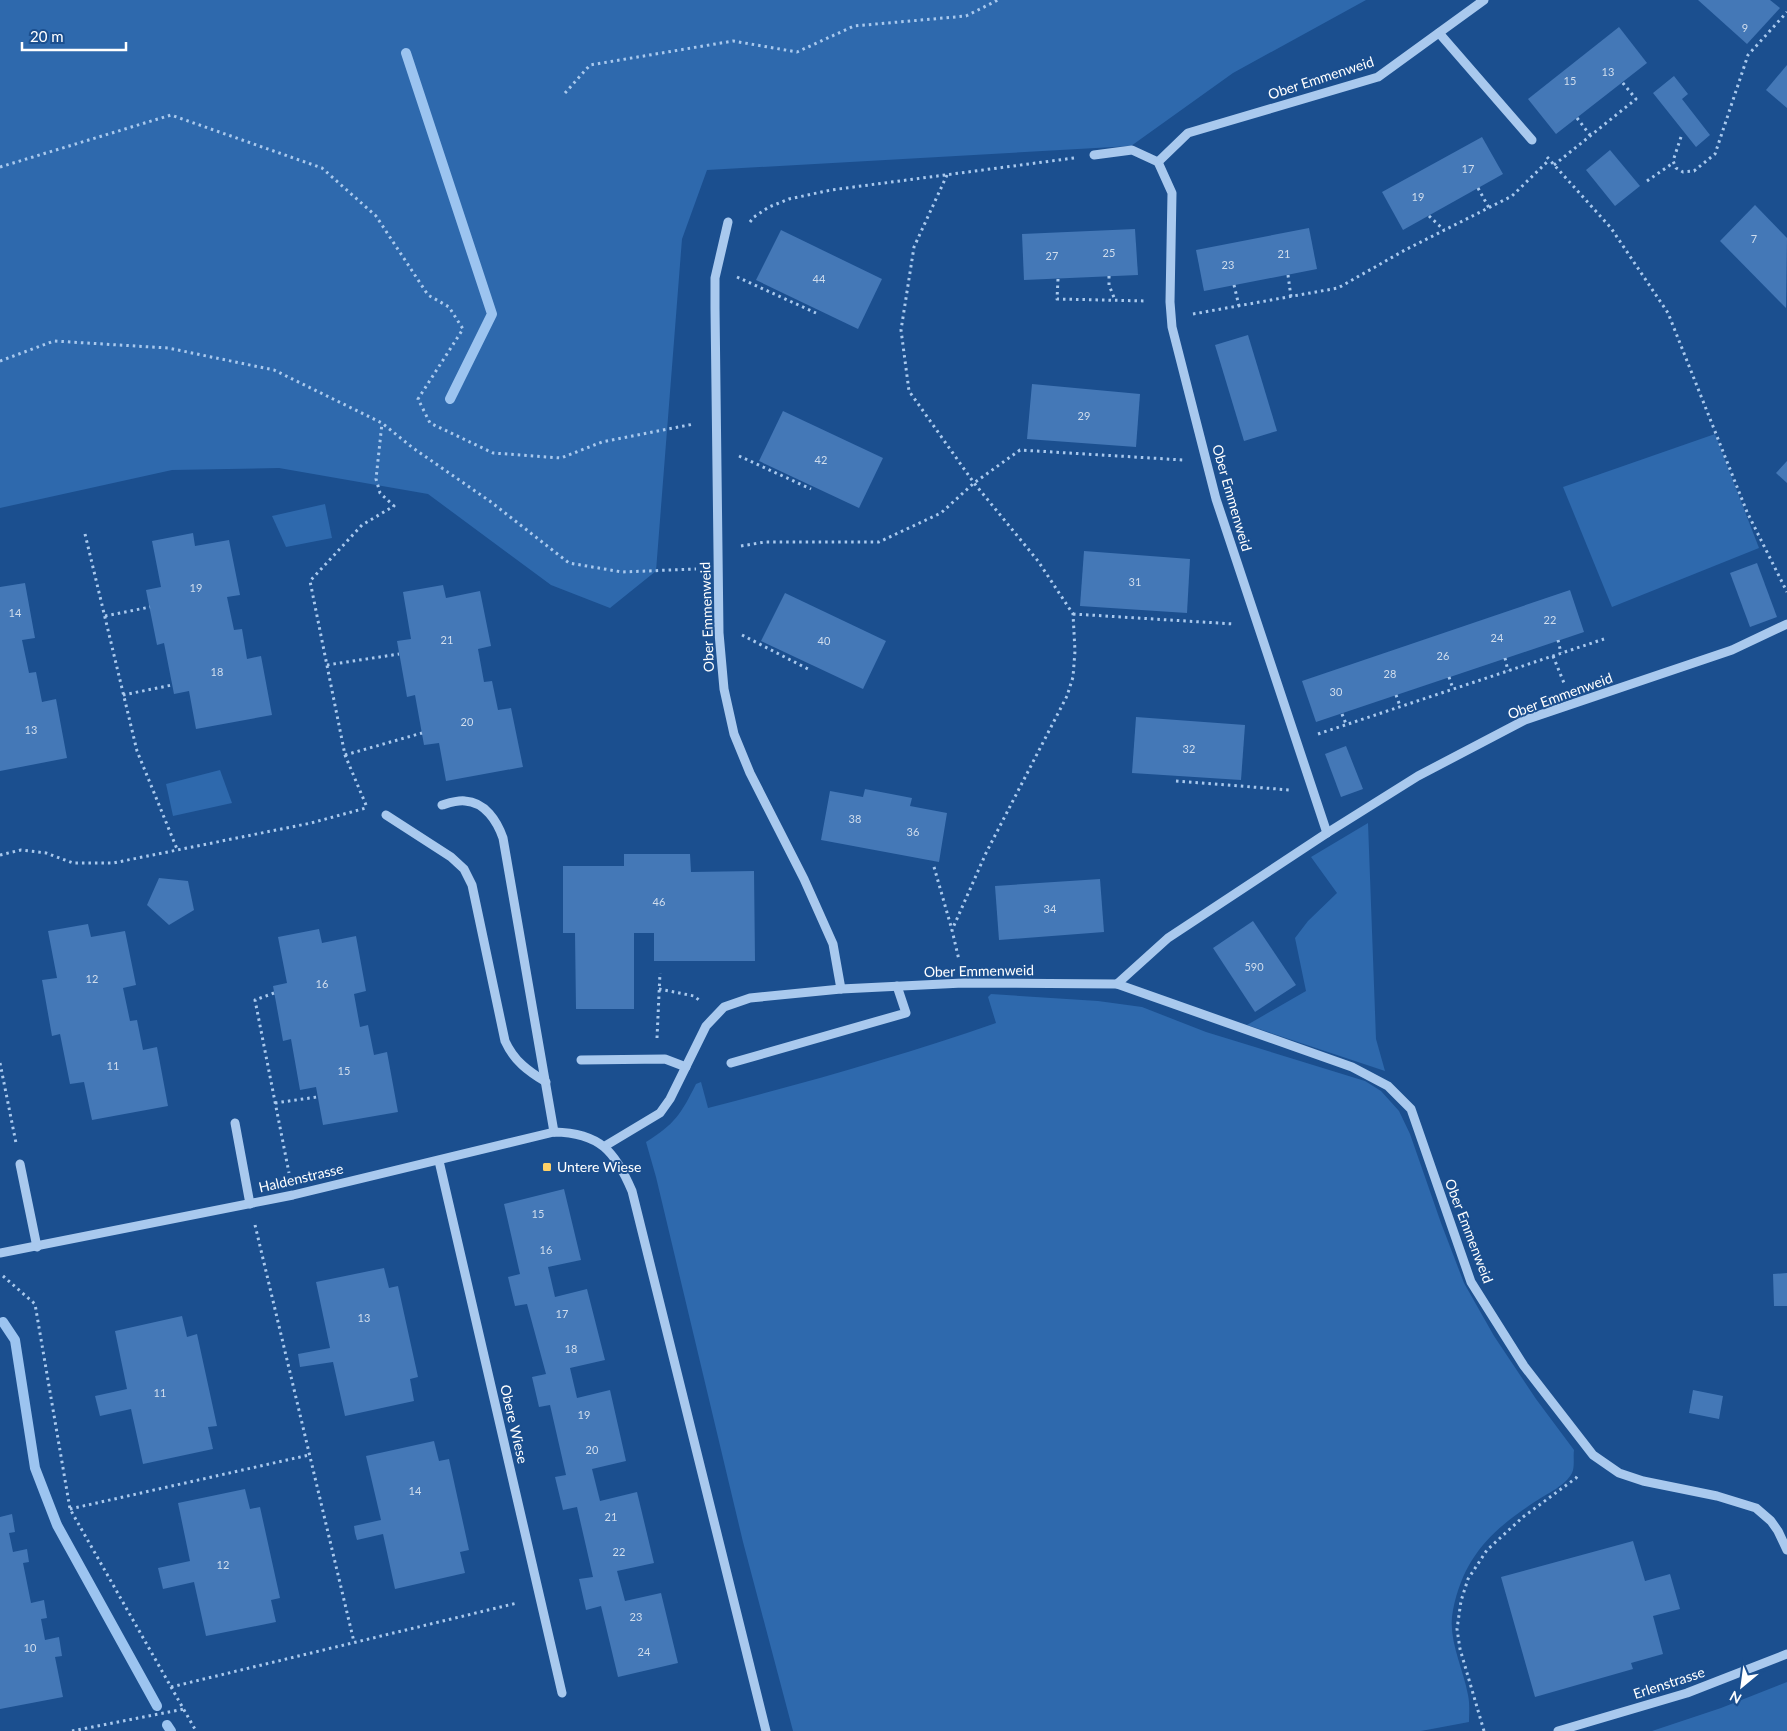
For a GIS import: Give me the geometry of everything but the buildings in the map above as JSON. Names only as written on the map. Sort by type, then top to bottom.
[{"type":"street","name":"Ober Emmenweid","points":[[1326,833],[1216,500],[1172,327],[1170,302],[1172,193],[1158,162],[1188,133],[1378,77],[1484,0]]},
{"type":"street","points":[[1439,33],[1532,140]]},
{"type":"street","points":[[1094,155],[1132,150],[1158,162]]},
{"type":"street","name":"Ober Emmenweid","points":[[728,222],[716,273],[715,308],[719,633],[724,689],[734,734],[750,774],[804,879],[833,944],[841,989]]},
{"type":"street","name":"Ober Emmenweid","points":[[1116,984],[1168,938],[1326,833],[1418,776],[1517,725],[1732,650],[1787,624]]},
{"type":"street","points":[[442,805],[463,800],[475,802],[495,820],[503,838],[554,1132]]},
{"type":"street","points":[[386,814],[451,857],[464,869],[472,885],[506,1041],[518,1062],[528,1071],[546,1082]]},
{"type":"street","name":"Ober Emmenweid","points":[[605,1146],[660,1113],[670,1099],[706,1026],[724,1007],[750,998],[841,989],[963,983],[1116,984],[1352,1067],[1388,1086],[1411,1109],[1471,1282],[1524,1366],[1593,1455],[1619,1473],[1627,1476],[1717,1496],[1756,1508],[1778,1530],[1787,1550]]},
{"type":"street","points":[[731,1063],[906,1013],[897,986]]},
{"type":"street","points":[[582,1060],[665,1059],[686,1067]]},
{"type":"street","points":[[235,1123],[250,1204]]},
{"type":"street","name":"Haldenstrasse","points":[[0,1252],[293,1195],[554,1132],[581,1135],[605,1146]]},
{"type":"street","points":[[605,1146],[616,1158],[632,1191],[766,1731]]},
{"type":"street","name":"Obere Wiese","points":[[439,1161],[562,1693]]},
{"type":"street","points":[[20,1164],[37,1246]]},
{"type":"street","name":"Erlenstrasse","points":[[1558,1731],[1687,1693],[1787,1654]]},
{"type":"path","points":[[565,93],[590,65],[733,41],[797,52],[854,26],[966,16],[998,0]]},
{"type":"path","points":[[1681,137],[1673,161],[1676,168],[1683,172],[1694,171],[1715,154],[1748,55],[1787,12]]},
{"type":"path","points":[[1554,165],[1636,99],[1622,82]]},
{"type":"path","points":[[0,167],[171,115],[322,168],[376,216],[428,295],[449,307],[463,329],[418,399],[430,423],[493,453],[561,458],[602,442],[717,419]]},
{"type":"path","points":[[1577,118],[1590,135]]},
{"type":"path","points":[[1532,140],[1611,228],[1668,313],[1747,512],[1787,592]]},
{"type":"path","points":[[749,223],[754,216],[768,207],[790,199],[831,190],[1094,155]]},
{"type":"path","points":[[1171,317],[1338,288],[1405,250],[1512,196],[1550,160]]},
{"type":"path","points":[[1647,181],[1674,163]]},
{"type":"path","points":[[947,174],[914,247],[902,330],[909,392],[974,483],[1038,561],[1073,614],[1075,651],[1073,677],[1067,696],[986,853],[952,930]]},
{"type":"path","points":[[1478,188],[1489,208]]},
{"type":"path","points":[[1429,216],[1444,230]]},
{"type":"path","points":[[716,273],[730,274],[816,313]]},
{"type":"path","points":[[1288,275],[1291,297]]},
{"type":"path","points":[[1109,276],[1109,285],[1115,300]]},
{"type":"path","points":[[1058,279],[1057,299],[1170,302]]},
{"type":"path","points":[[1234,286],[1239,306]]},
{"type":"path","points":[[0,361],[54,341],[168,348],[274,370],[382,422],[413,448],[491,502],[570,563],[622,572],[718,568]]},
{"type":"path","points":[[0,855],[21,850],[46,852],[73,863],[114,863],[311,823],[367,808],[345,755],[310,580],[362,525],[394,506],[380,493],[376,479],[382,422]]},
{"type":"path","points":[[733,547],[765,542],[879,542],[940,513],[974,483],[1020,450],[1184,460]]},
{"type":"path","points":[[717,453],[732,453],[811,489]]},
{"type":"path","points":[[85,534],[137,752],[177,849]]},
{"type":"path","points":[[105,616],[150,607]]},
{"type":"path","points":[[1073,614],[1242,624]]},
{"type":"path","points":[[719,633],[740,634],[808,669]]},
{"type":"path","points":[[1296,741],[1604,639]]},
{"type":"path","points":[[1558,640],[1561,653]]},
{"type":"path","points":[[327,665],[399,654]]},
{"type":"path","points":[[1553,656],[1572,705]]},
{"type":"path","points":[[1506,658],[1508,671]]},
{"type":"path","points":[[1449,677],[1452,689]]},
{"type":"path","points":[[123,695],[172,685]]},
{"type":"path","points":[[1396,695],[1400,706]]},
{"type":"path","points":[[1342,714],[1346,724]]},
{"type":"path","points":[[345,755],[422,733]]},
{"type":"path","points":[[1176,781],[1313,792]]},
{"type":"path","points":[[934,867],[952,930],[963,983]]},
{"type":"path","points":[[656,1059],[660,973]]},
{"type":"path","points":[[660,989],[694,996],[717,1015]]},
{"type":"path","points":[[274,993],[254,1000],[293,1195]]},
{"type":"path","points":[[0,1063],[20,1164]]},
{"type":"path","points":[[275,1103],[318,1097]]},
{"type":"path","points":[[255,1225],[354,1642]]},
{"type":"path","points":[[3,1276],[35,1304],[70,1509],[196,1731]]},
{"type":"path","points":[[70,1509],[309,1455]]},
{"type":"path","points":[[1484,1731],[1460,1649],[1457,1629],[1461,1601],[1468,1579],[1488,1550],[1523,1517],[1576,1478],[1593,1455]]},
{"type":"path","points":[[171,1687],[540,1597]]},
{"type":"path","points":[[72,1731],[184,1709]]},
{"type":"shaded area","points":[[0,0],[1366,0],[1233,73],[1131,146],[707,170],[682,239],[656,571],[610,608],[551,585],[428,494],[279,468],[172,470],[0,508]]},
{"type":"shaded area","points":[[1715,434],[1759,548],[1612,607],[1563,487]]},
{"type":"shaded area","points":[[325,504],[332,538],[286,547],[272,516]]},
{"type":"shaded area","points":[[220,770],[232,803],[173,816],[166,784]]},
{"type":"shaded area","points":[[1368,823],[1376,1039],[1385,1071],[1247,1025],[1306,991],[1295,938],[1308,921],[1337,893],[1311,857]]},
{"type":"shaded area","points":[[991,994],[1098,1001],[1142,1007],[1206,1032],[1365,1081],[1381,1091],[1399,1111],[1410,1134],[1464,1283],[1494,1336],[1536,1399],[1574,1450],[1573,1468],[1569,1477],[1556,1489],[1520,1512],[1493,1534],[1472,1559],[1464,1574],[1453,1610],[1452,1632],[1456,1653],[1466,1684],[1469,1722],[1421,1731],[793,1731],[743,1542],[646,1142],[671,1124],[686,1103],[696,1084],[701,1082],[708,1108],[889,1058],[996,1023],[988,997]]},
{"type":"shaded area","points":[[1787,1682],[1787,1731],[1652,1731],[1721,1708]]},
{"type":"waterway","points":[[406,53],[492,314],[450,399]]},
{"type":"waterway","points":[[3,1322],[15,1340],[35,1468],[57,1525],[157,1706]]},
{"type":"waterway","points":[[167,1725],[171,1731]]},
{"type":"place","name":"Untere Wiese","points":[[547,1167]]}]
